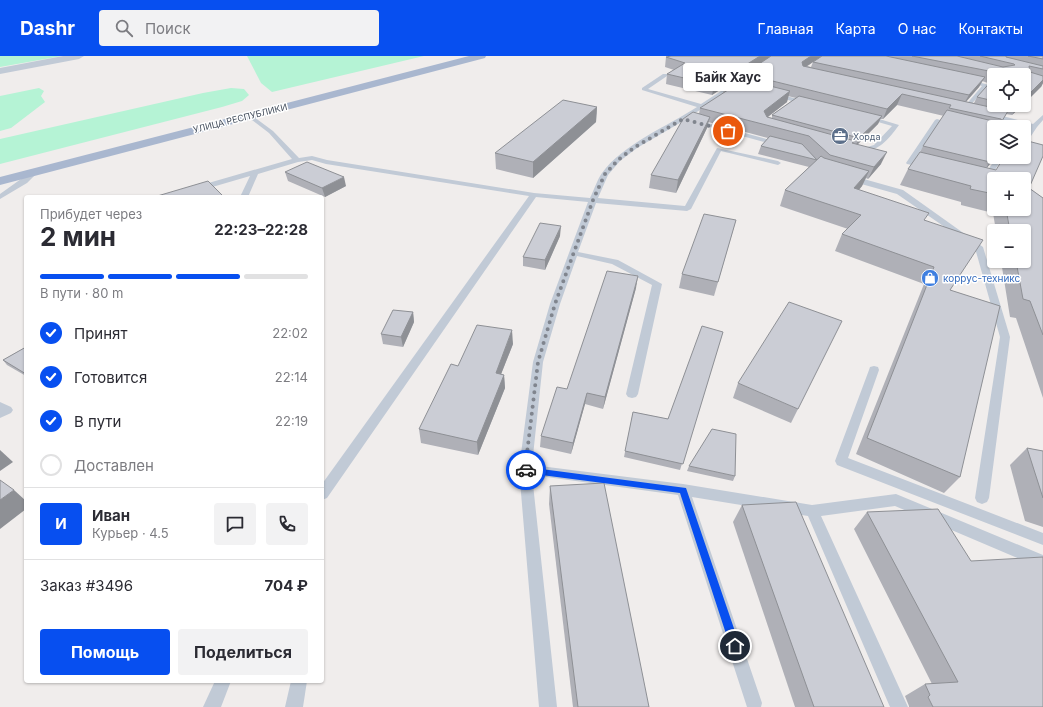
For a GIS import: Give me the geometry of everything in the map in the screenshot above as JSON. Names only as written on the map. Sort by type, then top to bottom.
[{"type":"main road","name":"УЛИЦА РЕСПУБЛИКИ","points":[[0,181],[481,56]]},
{"type":"street","points":[[0,71],[79,56]]},
{"type":"lane","points":[[548,707],[525,470],[538,362],[555,304],[573,253],[593,200],[605,174],[618,160],[635,147],[683,119],[778,56]]},
{"type":"lane","points":[[665,75],[644,89],[701,106]]},
{"type":"lane","points":[[962,80],[986,85],[965,109]]},
{"type":"lane","points":[[733,85],[745,88]]},
{"type":"lane","points":[[766,93],[818,106]]},
{"type":"lane","points":[[789,105],[795,100]]},
{"type":"lane","points":[[949,105],[973,111]]},
{"type":"lane","points":[[980,112],[1034,126]]},
{"type":"lane","points":[[850,149],[858,151],[868,150],[880,145],[896,125],[857,115]]},
{"type":"lane","points":[[250,116],[270,132],[296,160]]},
{"type":"lane","points":[[1031,131],[1043,117]]},
{"type":"lane","points":[[683,119],[787,146]]},
{"type":"lane","points":[[931,169],[909,163],[937,121],[958,126]]},
{"type":"lane","points":[[177,195],[296,160],[312,158],[326,162],[534,195],[687,209],[719,149],[778,163]]},
{"type":"lane","points":[[976,180],[983,182],[995,164]]},
{"type":"lane","points":[[0,197],[24,181],[35,171]]},
{"type":"lane","points":[[245,195],[256,172]]},
{"type":"lane","points":[[844,176],[900,192],[979,247],[1005,337],[982,498]]},
{"type":"lane","points":[[324,491],[534,195]]},
{"type":"lane","points":[[573,253],[615,262],[657,284],[632,394]]},
{"type":"lane","points":[[874,370],[840,461],[1043,539]]},
{"type":"lane","points":[[0,406],[7,410],[0,414]]},
{"type":"lane","points":[[525,470],[683,490],[812,511],[896,500],[1043,562]]},
{"type":"lane","points":[[683,490],[754,703]]},
{"type":"lane","points":[[812,511],[899,707]]},
{"type":"lane","points":[[212,707],[222,683]]},
{"type":"lane","points":[[294,707],[299,683]]},
{"type":"green space","points":[[0,56],[62,56],[0,67]]},
{"type":"green space","points":[[247,56],[424,56],[272,92],[261,83]]},
{"type":"green space","points":[[39,88],[44,91],[41,96],[45,102],[11,128],[0,131],[0,96]]},
{"type":"green space","points":[[231,88],[244,89],[249,95],[242,101],[222,107],[0,164],[0,139]]},
{"type":"building","points":[[760,56],[714,85],[667,74],[685,63],[666,57]]},
{"type":"building","points":[[771,56],[811,56],[802,62],[803,66],[987,106],[987,112],[1007,112],[1002,120],[949,108],[951,105],[902,94],[887,109],[744,74]]},
{"type":"building","points":[[822,56],[886,56],[985,77],[969,95],[813,62]]},
{"type":"building","points":[[912,56],[957,56],[1003,67],[1015,65],[980,56],[1006,56],[1043,66],[1043,69],[1029,66],[1029,68],[987,68],[987,71]]},
{"type":"building","points":[[1028,56],[1043,56],[1043,59]]},
{"type":"building","points":[[1031,72],[1043,76],[1043,80],[1031,92]]},
{"type":"building","points":[[738,78],[790,91],[764,111],[767,117],[855,141],[852,143],[887,152],[874,167],[830,155],[809,136],[700,108],[731,88],[724,87]]},
{"type":"building","points":[[987,86],[987,99],[977,97]]},
{"type":"building","name":"Хорда","points":[[799,96],[882,116],[859,138],[772,115]]},
{"type":"building","points":[[563,100],[597,107],[533,162],[495,153]]},
{"type":"building","points":[[947,110],[989,120],[987,120],[987,161],[923,146]]},
{"type":"building","points":[[693,112],[710,117],[678,180],[651,175],[683,119]]},
{"type":"building","points":[[770,136],[802,144],[817,160],[761,146]]},
{"type":"building","points":[[1031,142],[1043,145],[1043,156],[1031,183],[1031,172],[987,172],[987,193],[970,189],[971,186],[908,169],[920,152],[996,170],[1000,164],[1031,164]]},
{"type":"building","points":[[821,156],[869,171],[854,188],[929,213],[924,220],[983,240],[950,290],[1000,306],[960,477],[867,438],[934,267],[842,234],[861,215],[785,190]]},
{"type":"building","points":[[307,162],[344,177],[322,188],[285,172]]},
{"type":"building","points":[[208,181],[222,195],[161,195]]},
{"type":"building","points":[[1031,189],[1043,198],[1043,335],[1030,301],[1023,299],[1017,268],[1031,268],[1031,224],[1009,224],[1007,216],[1031,216]]},
{"type":"building","points":[[704,214],[736,220],[718,282],[682,274]]},
{"type":"building","points":[[540,223],[561,226],[545,260],[523,257]]},
{"type":"building","points":[[607,271],[638,276],[605,397],[587,393],[573,443],[541,436],[557,387],[567,389]]},
{"type":"building","points":[[789,302],[842,321],[798,409],[738,383]]},
{"type":"building","points":[[393,310],[413,312],[401,337],[381,334]]},
{"type":"building","points":[[477,325],[512,330],[496,373],[504,375],[477,442],[419,429],[451,364],[458,366]]},
{"type":"building","points":[[702,326],[723,332],[683,464],[625,451],[633,412],[668,419]]},
{"type":"building","points":[[24,348],[24,373],[3,360]]},
{"type":"building","points":[[712,429],[736,434],[735,476],[689,466]]},
{"type":"building","points":[[1027,448],[1043,451],[1043,498]]},
{"type":"building","points":[[0,480],[14,490],[0,500]]},
{"type":"building","points":[[604,483],[649,707],[578,707],[550,486]]},
{"type":"building","points":[[796,502],[884,707],[814,707],[742,505]]},
{"type":"building","points":[[938,509],[971,561],[1043,557],[1043,707],[933,707],[928,697],[930,695],[925,684],[958,682],[867,512]]},
{"type":"way so far","points":[[526,470],[538,362],[555,304],[593,200],[605,174],[618,160],[635,147],[683,119],[728,131]]},
{"type":"place","name":"Байк Хаус","points":[[728,131]]},
{"type":"place","name":"Хорда","points":[[840,136]]},
{"type":"place","name":"коррус-техникс","points":[[930,278]]},
{"type":"route","points":[[526,470],[683,490],[735,646]]}]
